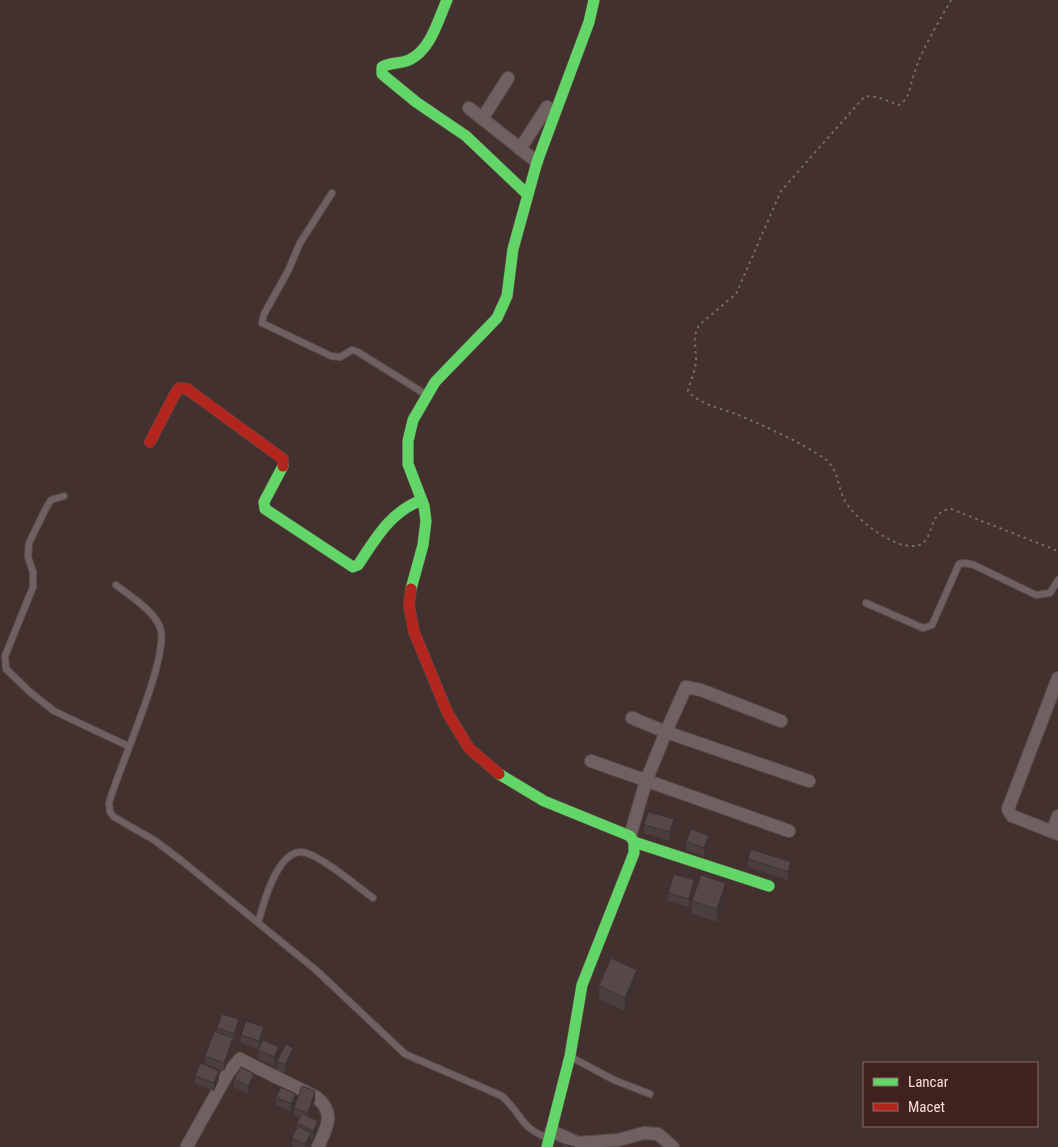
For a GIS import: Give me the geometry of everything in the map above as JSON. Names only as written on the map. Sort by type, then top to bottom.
[{"type":"street","points":[[447,0],[421,51],[412,59],[403,63],[386,63],[382,67],[382,74],[408,96],[466,136],[528,194]]},
{"type":"street","points":[[594,0],[589,22],[537,162],[513,249],[511,280],[504,308],[497,318],[436,380],[416,412],[408,448],[408,466],[422,500],[427,519],[425,541],[410,593],[410,618],[448,713],[468,747],[496,771],[557,807],[632,839],[769,886]]},
{"type":"street","points":[[482,119],[508,78]]},
{"type":"street","points":[[520,149],[547,106]]},
{"type":"street","points":[[468,108],[537,162]]},
{"type":"street","points":[[150,442],[176,392],[179,388],[187,389],[283,459],[284,465],[264,502],[265,509],[353,567],[358,565],[396,513],[407,504],[422,500]]},
{"type":"street","points":[[1058,678],[1055,694],[1008,809],[1012,816],[1055,833],[1058,816]]},
{"type":"street","points":[[673,1147],[658,1134],[644,1133],[618,1140],[578,1143],[549,1139],[570,1056],[582,985],[634,853],[632,839],[646,781],[686,687],[701,690],[782,721]]},
{"type":"street","points":[[632,718],[666,732],[810,781]]},
{"type":"street","points":[[591,761],[790,831]]},
{"type":"street","points":[[187,1146],[228,1073],[240,1059],[316,1097],[325,1104],[329,1116],[318,1147]]},
{"type":"lane","points":[[332,192],[300,243],[288,271],[264,314],[262,323],[331,356],[340,357],[352,350],[358,352],[426,395]]},
{"type":"lane","points":[[64,496],[52,500],[46,508],[30,543],[28,557],[33,572],[33,587],[5,656],[4,664],[6,669],[44,704],[128,746]]},
{"type":"lane","points":[[866,604],[927,628],[932,625],[952,576],[959,564],[965,562],[974,565],[1036,595],[1050,593],[1058,580]]},
{"type":"lane","points":[[116,585],[156,621],[162,636],[149,692],[109,802],[110,812],[114,818],[154,840],[316,970],[405,1054],[502,1096],[526,1127],[549,1139]]},
{"type":"lane","points":[[258,923],[270,885],[283,865],[293,855],[300,852],[316,857],[373,898]]},
{"type":"lane","points":[[570,1056],[614,1080],[650,1094]]},
{"type":"path","points":[[951,0],[921,58],[908,97],[904,103],[899,105],[877,97],[865,96],[781,191],[736,294],[695,331],[694,348],[696,360],[688,392],[696,398],[749,420],[826,460],[837,474],[845,501],[871,528],[893,542],[917,546],[924,544],[935,517],[939,512],[951,509],[1058,551]]},
{"type":"building","points":[[648,812],[674,819],[670,832],[644,825]]},
{"type":"building","points":[[691,829],[709,836],[704,848],[686,841]]},
{"type":"building","points":[[751,849],[791,862],[788,872],[748,859]]},
{"type":"building","points":[[674,874],[694,880],[689,899],[668,893]]},
{"type":"building","points":[[701,875],[726,883],[717,909],[692,901]]},
{"type":"building","points":[[611,958],[637,970],[625,998],[599,986]]},
{"type":"building","points":[[222,1014],[239,1019],[234,1034],[217,1028]]},
{"type":"building","points":[[246,1021],[264,1027],[259,1041],[241,1035]]},
{"type":"building","points":[[214,1031],[233,1038],[224,1063],[205,1056]]},
{"type":"building","points":[[263,1040],[279,1047],[274,1057],[258,1050]]},
{"type":"building","points":[[286,1044],[293,1048],[285,1065],[277,1061]]},
{"type":"building","points":[[200,1063],[219,1071],[214,1083],[195,1076]]},
{"type":"building","points":[[241,1067],[254,1074],[248,1086],[234,1079]]},
{"type":"building","points":[[302,1086],[315,1091],[308,1113],[294,1108]]},
{"type":"building","points":[[281,1087],[296,1094],[291,1104],[276,1097]]},
{"type":"building","points":[[302,1113],[318,1121],[313,1131],[297,1123]]},
{"type":"building","points":[[298,1126],[311,1133],[305,1144],[292,1138]]},
{"type":"building","points":[[563,1144],[575,1147],[562,1147]]},
{"type":"traffic: fast","points":[[447,0],[433,34],[423,49],[409,60],[382,67],[382,74],[416,102],[466,136],[527,194]]},
{"type":"traffic: fast","points":[[411,589],[423,545],[426,521],[424,506],[408,464],[408,441],[413,420],[435,382],[497,318],[507,296],[513,249],[537,162],[589,22],[594,0]]},
{"type":"traffic: fast","points":[[283,466],[264,502],[265,509],[353,567],[358,565],[392,519],[401,511],[422,500]]},
{"type":"traffic: fast","points":[[499,774],[544,801],[630,836],[634,842],[769,886]]},
{"type":"traffic: fast","points":[[547,1147],[570,1056],[582,985],[634,853],[634,842]]},
{"type":"traffic: jam","points":[[150,442],[176,392],[179,388],[187,389],[283,459],[283,466]]},
{"type":"traffic: jam","points":[[411,589],[409,605],[414,632],[448,714],[469,748],[499,774]]}]
